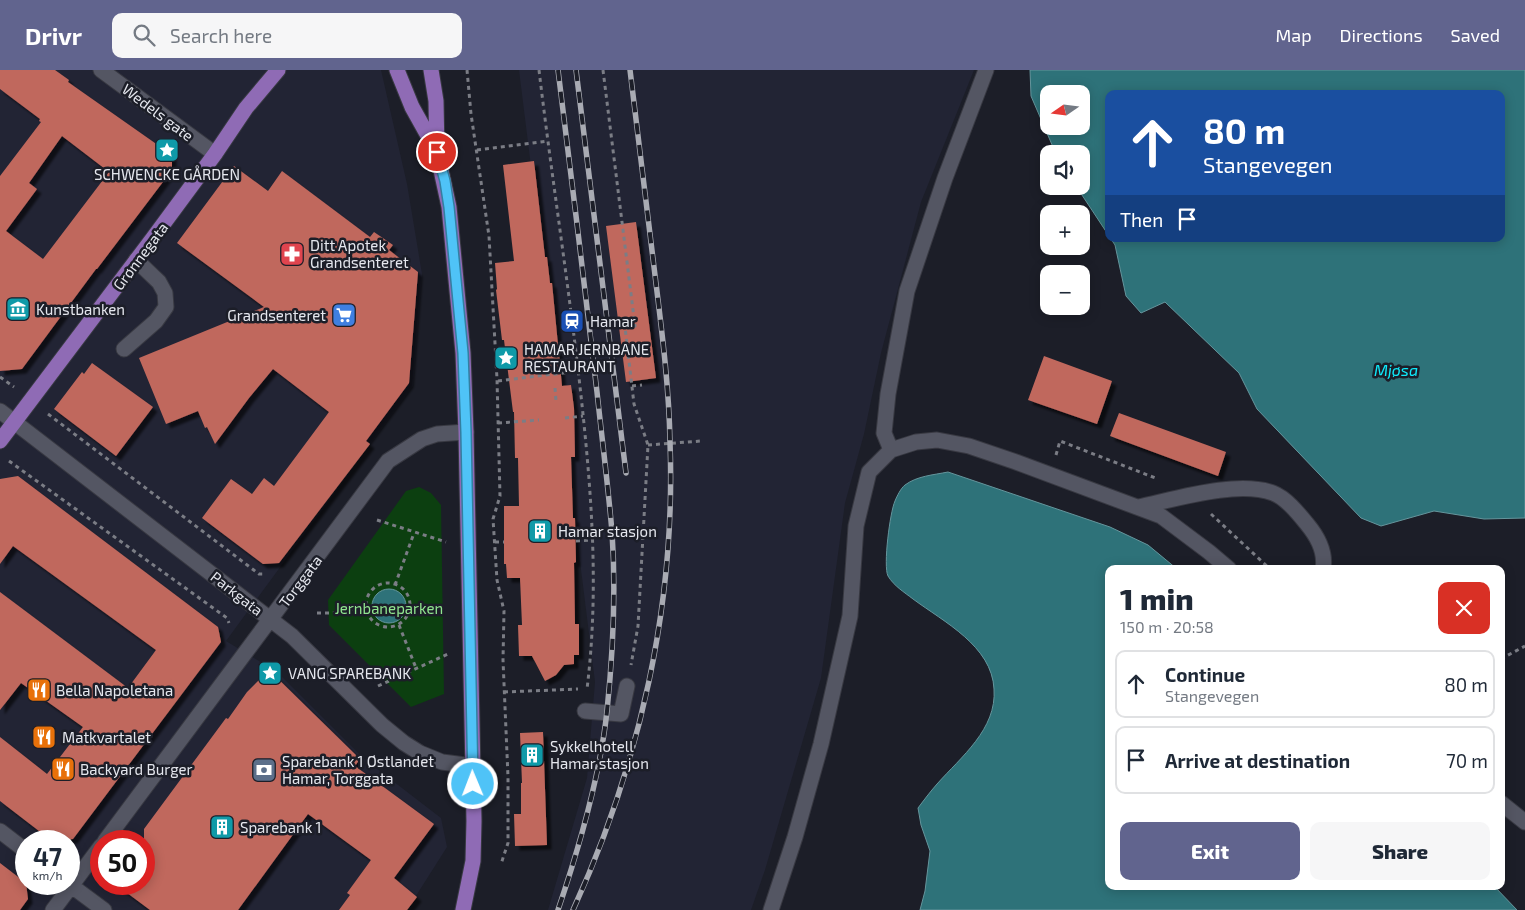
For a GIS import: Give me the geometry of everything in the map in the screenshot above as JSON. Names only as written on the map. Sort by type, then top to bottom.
[{"type":"main road","name":"Grønnegata","points":[[0,441],[215,154],[246,108],[278,70]]},
{"type":"main road","points":[[397,70],[412,107],[437,152],[445,181],[463,353],[473,766],[473,860],[463,910]]},
{"type":"main road","points":[[430,70],[436,101],[437,152]]},
{"type":"street","name":"Wedels gate","points":[[101,70],[215,154]]},
{"type":"street","points":[[891,450],[884,433],[888,394],[907,291],[945,178],[986,70]]},
{"type":"street","points":[[124,349],[156,321],[166,306],[165,293],[159,282],[136,260]]},
{"type":"street","name":"Parkgata","points":[[0,411],[292,636],[382,725],[404,743],[420,753],[442,762],[473,766]]},
{"type":"street","name":"Torggata","points":[[113,830],[388,462],[422,439],[436,434],[466,432]]},
{"type":"street","points":[[771,910],[795,837],[821,744],[850,616],[856,526],[870,472],[891,450],[916,442],[937,440],[969,446],[1162,516],[1224,565]]},
{"type":"street","points":[[1137,507],[1227,489],[1252,488],[1275,494],[1295,510],[1318,538],[1323,565]]},
{"type":"street","points":[[586,704],[621,714],[626,686]]},
{"type":"street","points":[[1505,806],[1525,822]]},
{"type":"street","points":[[0,831],[15,843]]},
{"type":"street","points":[[80,872],[90,860]]},
{"type":"street","points":[[80,892],[104,910]]},
{"type":"street","points":[[53,910],[63,895]]},
{"type":"path","points":[[467,70],[471,114],[489,236],[498,381],[500,496],[494,519],[497,580],[504,611],[504,692],[508,777],[508,843],[501,864]]},
{"type":"path","points":[[539,70],[579,371],[593,540],[595,580],[591,663],[586,704]]},
{"type":"path","points":[[603,70],[635,326],[625,327],[634,404],[648,445],[638,626],[626,686]]},
{"type":"path","points":[[477,150],[548,141]]},
{"type":"path","points":[[498,381],[579,371]]},
{"type":"path","points":[[0,377],[259,574],[266,574]]},
{"type":"path","points":[[632,386],[642,385]]},
{"type":"path","points":[[555,388],[556,401]]},
{"type":"path","points":[[564,418],[583,416]]},
{"type":"path","points":[[498,424],[539,420]]},
{"type":"path","points":[[648,445],[701,441]]},
{"type":"path","points":[[5,458],[227,618],[229,623]]},
{"type":"path","points":[[377,520],[446,542]]},
{"type":"path","points":[[395,584],[414,532]]},
{"type":"path","points":[[576,541],[593,540]]},
{"type":"path","points":[[495,542],[504,542]]},
{"type":"path","points":[[385,584],[395,584],[406,592],[410,600],[410,610],[405,620],[399,625],[390,628],[380,626],[369,616],[366,606],[370,593],[376,587],[385,584]]},
{"type":"path","points":[[318,612],[333,613],[366,606]]},
{"type":"path","points":[[399,625],[416,668]]},
{"type":"path","points":[[1505,657],[1525,646]]},
{"type":"path","points":[[378,686],[449,653]]},
{"type":"path","points":[[504,692],[587,689]]},
{"type":"shaded area","points":[[0,70],[381,70],[407,184],[422,274],[413,386],[226,641],[277,672],[363,758],[441,818],[447,847],[407,910],[0,910]]},
{"type":"shaded area","name":"Hamar stasjon","points":[[519,70],[974,70],[921,202],[881,353],[864,434],[845,503],[821,678],[765,870],[751,910],[548,910],[587,778],[595,682]]},
{"type":"green space","name":"Jernbaneparken","points":[[419,487],[431,493],[441,505],[444,694],[411,707],[329,625],[328,600],[406,491]]},
{"type":"water","name":"Mjøsa","points":[[1030,70],[1525,70],[1525,518],[1484,519],[1434,511],[1381,526],[1361,518],[1257,409],[1239,373],[1165,302],[1141,313],[1126,296],[1113,242],[1505,242],[1505,90],[1105,90],[1105,230],[1082,195],[1090,195],[1090,145],[1052,145],[1048,135],[1090,135],[1090,85],[1040,85],[1040,117],[1031,96]]},
{"type":"water","points":[[948,472],[1110,527],[1148,545],[1172,565],[1105,565],[1105,890],[1498,890],[1517,910],[920,910],[925,891],[930,851],[921,825],[918,808],[984,730],[990,717],[994,689],[991,674],[985,660],[976,648],[952,626],[899,589],[888,576],[886,562],[888,539],[895,501],[905,485],[925,476]]},
{"type":"water","points":[[389,589],[401,594],[406,606],[401,618],[389,623],[377,618],[372,606],[377,594]]},
{"type":"building","points":[[0,70],[55,70],[69,80],[68,82],[172,155],[172,170],[22,369],[0,371],[0,176],[41,122],[39,121],[40,119],[0,89]],"holes":[[[62,136],[109,172],[43,259],[6,231],[37,189],[29,183]]]},
{"type":"building","name":"Hamar stasjon","points":[[534,161],[545,257],[547,257],[550,283],[552,283],[562,386],[571,385],[574,408],[575,457],[571,457],[573,518],[575,518],[575,624],[579,624],[579,655],[574,655],[574,664],[564,665],[556,675],[545,681],[532,656],[519,656],[518,625],[522,625],[520,578],[507,578],[506,564],[504,564],[504,506],[519,506],[518,458],[515,458],[514,412],[504,340],[502,340],[495,263],[514,261],[503,165]]},
{"type":"building","points":[[234,166],[268,191],[282,171],[370,237],[374,232],[393,245],[389,250],[418,272],[409,383],[366,441],[370,444],[279,563],[263,564],[202,518],[231,479],[252,494],[264,478],[274,486],[329,412],[273,369],[215,444],[207,427],[205,428],[198,411],[166,424],[139,358],[264,307],[177,243]]},
{"type":"building","points":[[636,222],[656,378],[626,382],[606,226]]},
{"type":"building","points":[[1044,356],[1112,381],[1097,424],[1028,400]]},
{"type":"building","points":[[92,363],[153,407],[116,456],[54,409],[82,372],[84,374]]},
{"type":"building","points":[[1119,413],[1226,452],[1218,476],[1110,436]]},
{"type":"building","points":[[18,476],[218,627],[221,642],[80,830],[38,830],[0,801],[0,737],[47,774],[83,727],[21,683],[0,710],[0,592],[128,688],[156,650],[13,546],[0,564],[0,479]]},
{"type":"building","points":[[269,670],[360,759],[355,766],[434,824],[394,878],[417,897],[407,910],[339,910],[350,895],[347,893],[371,860],[308,814],[238,910],[150,910],[130,895],[155,895],[155,830],[144,829],[247,692]]},
{"type":"building","points":[[543,732],[547,845],[515,846],[514,814],[521,814],[520,733]]},
{"type":"building","points":[[0,863],[15,875],[15,895],[28,895],[28,899],[20,910],[0,910]]},
{"type":"railway","points":[[558,70],[609,497],[614,599],[609,689],[604,736],[581,837],[558,910]]},
{"type":"railway","points":[[576,70],[626,473]]},
{"type":"railway","points":[[573,910],[597,855],[635,740],[649,682],[660,622],[667,563],[670,502],[668,398],[662,332],[630,70]]},
{"type":"place","name":"SCHWENCKE GÅRDEN","points":[[167,150]]},
{"type":"place","name":"Ditt Apotek Grandsenteret","points":[[292,254]]},
{"type":"place","name":"Kunstbanken","points":[[18,309]]},
{"type":"place","name":"Grandsenteret","points":[[344,315]]},
{"type":"place","name":"Hamar","points":[[572,321]]},
{"type":"place","name":"HAMAR JERNBANE RESTAURANT","points":[[506,358]]},
{"type":"place","name":"Hamar stasjon","points":[[540,531]]},
{"type":"place","name":"VANG SPAREBANK","points":[[270,673]]},
{"type":"place","name":"Bella Napoletana","points":[[39,690]]},
{"type":"place","name":"Matkvartalet","points":[[44,737]]},
{"type":"place","name":"Sykkelhotell Hamar stasjon","points":[[532,755]]},
{"type":"place","name":"Backyard Burger","points":[[63,769]]},
{"type":"place","name":"Sparebank 1 Østlandet Hamar, Torggata","points":[[264,770]]},
{"type":"place","name":"Sparebank 1","points":[[222,827]]},
{"type":"route","points":[[437,152],[445,181],[449,207],[463,353],[473,784]]}]
